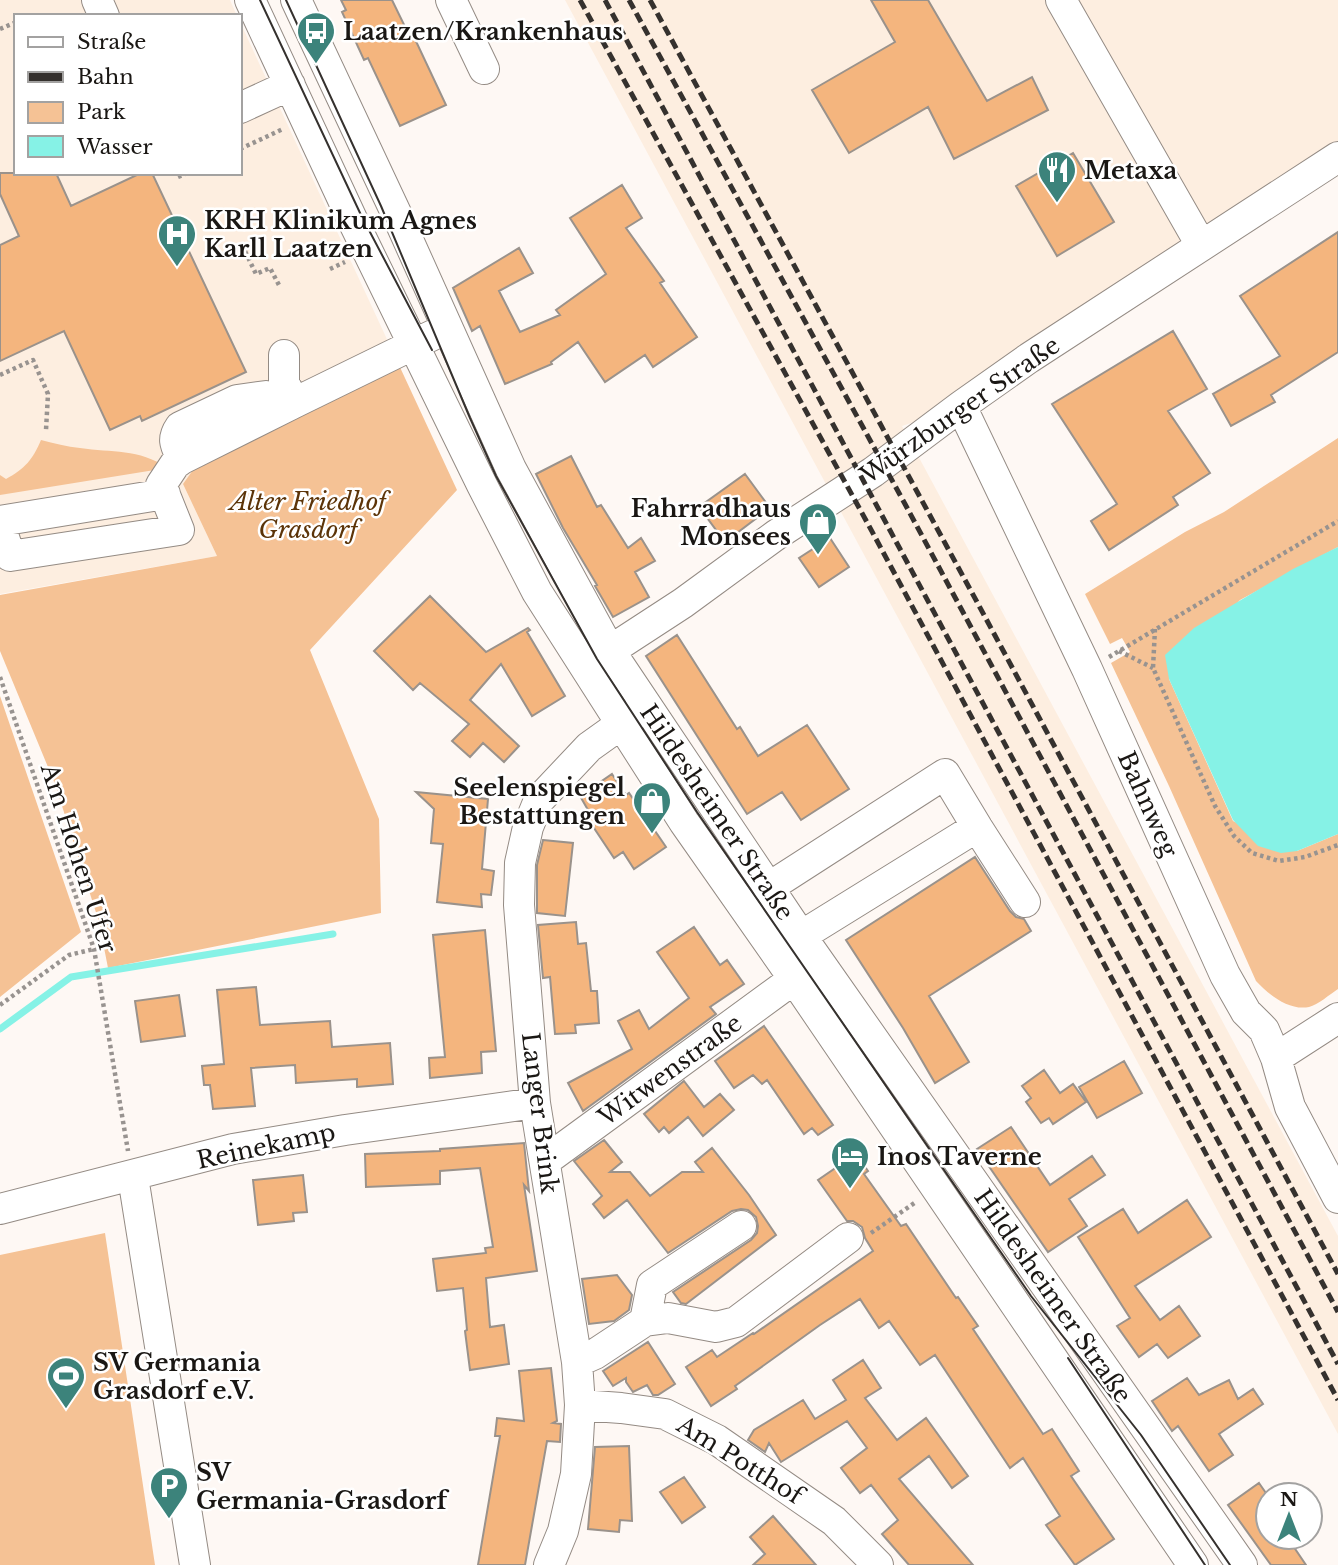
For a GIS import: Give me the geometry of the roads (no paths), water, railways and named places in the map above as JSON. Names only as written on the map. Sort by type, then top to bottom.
[{"type":"street","name":"Hildesheimer Straße","points":[[250,0],[352,219],[482,485],[537,592],[584,667],[634,715],[768,888],[1242,1565]]},
{"type":"street","name":"Hildesheimer Straße","points":[[296,0],[396,213],[510,469],[610,651],[634,715],[684,822],[1193,1565]]},
{"type":"street","points":[[451,0],[484,69]]},
{"type":"street","points":[[1061,0],[1201,245]]},
{"type":"street","points":[[242,107],[290,85]]},
{"type":"street","name":"Würzburger Straße","points":[[584,667],[683,603],[776,535],[873,472],[961,405],[1338,156]]},
{"type":"street","points":[[0,523],[164,494],[161,485],[175,464],[182,459],[174,443],[174,436],[180,427],[237,400],[265,396],[300,400],[446,329]]},
{"type":"street","points":[[293,351],[302,366],[300,400]]},
{"type":"street","name":"Bahnweg","points":[[961,405],[1087,669],[1225,975],[1246,1012],[1264,1030],[1276,1058],[1290,1107],[1338,1198]]},
{"type":"street","name":"Langer Brink","points":[[549,1565],[562,1531],[576,1474],[580,1405],[577,1362],[535,1103],[519,905],[520,863],[528,827],[539,800],[589,747],[634,715]]},
{"type":"street","points":[[768,888],[946,774],[1025,902]]},
{"type":"street","points":[[801,936],[977,827]]},
{"type":"street","name":"Witwenstraße","points":[[545,1161],[794,979]]},
{"type":"street","points":[[1276,1058],[1338,1018]]},
{"type":"street","name":"Reinekamp","points":[[0,1209],[133,1177],[233,1149],[535,1103]]},
{"type":"street","points":[[133,1177],[195,1565]]},
{"type":"street","points":[[645,1321],[652,1285],[741,1226]]},
{"type":"street","points":[[577,1362],[595,1354],[645,1321],[668,1318],[716,1327],[736,1322],[848,1238]]},
{"type":"street","name":"Am Potthof","points":[[580,1405],[665,1414],[717,1440],[834,1521],[878,1565]]},
{"type":"water","points":[[1338,547],[1338,834],[1297,851],[1281,853],[1258,846],[1233,820],[1169,679],[1165,655],[1194,628],[1293,569]]},
{"type":"waterway","points":[[0,1029],[71,977],[333,934]]},
{"type":"tram line","points":[[260,0],[361,215],[432,350]]},
{"type":"tram line","points":[[286,0],[381,206],[496,476],[597,659],[697,812],[1031,1296],[1141,1435],[1230,1565]]},
{"type":"tram line","points":[[1068,1358],[1205,1565]]},
{"type":"railway","points":[[580,0],[868,524],[1338,1400]]},
{"type":"railway","points":[[605,0],[1338,1364]]},
{"type":"railway","points":[[629,0],[905,504],[1338,1312]]},
{"type":"railway","points":[[650,0],[1338,1274]]},
{"type":"place","name":"Laatzen/Krankenhaus","points":[[316,65]]},
{"type":"place","name":"Metaxa","points":[[1057,204]]},
{"type":"place","name":"KRH Klinikum Agnes Karll Laatzen","points":[[177,268]]},
{"type":"place","name":"Fahrradhaus Monsees","points":[[818,556]]},
{"type":"place","name":"Seelenspiegel Bestattungen","points":[[652,835]]},
{"type":"place","name":"Inos Taverne","points":[[850,1190]]},
{"type":"place","name":"SV Germania Grasdorf e.V.","points":[[66,1410]]},
{"type":"place","name":"SV Germania-Grasdorf","points":[[169,1520]]},
{"type":"park label","name":"Alter Friedhof Grasdorf","points":[[308,515]]}]
